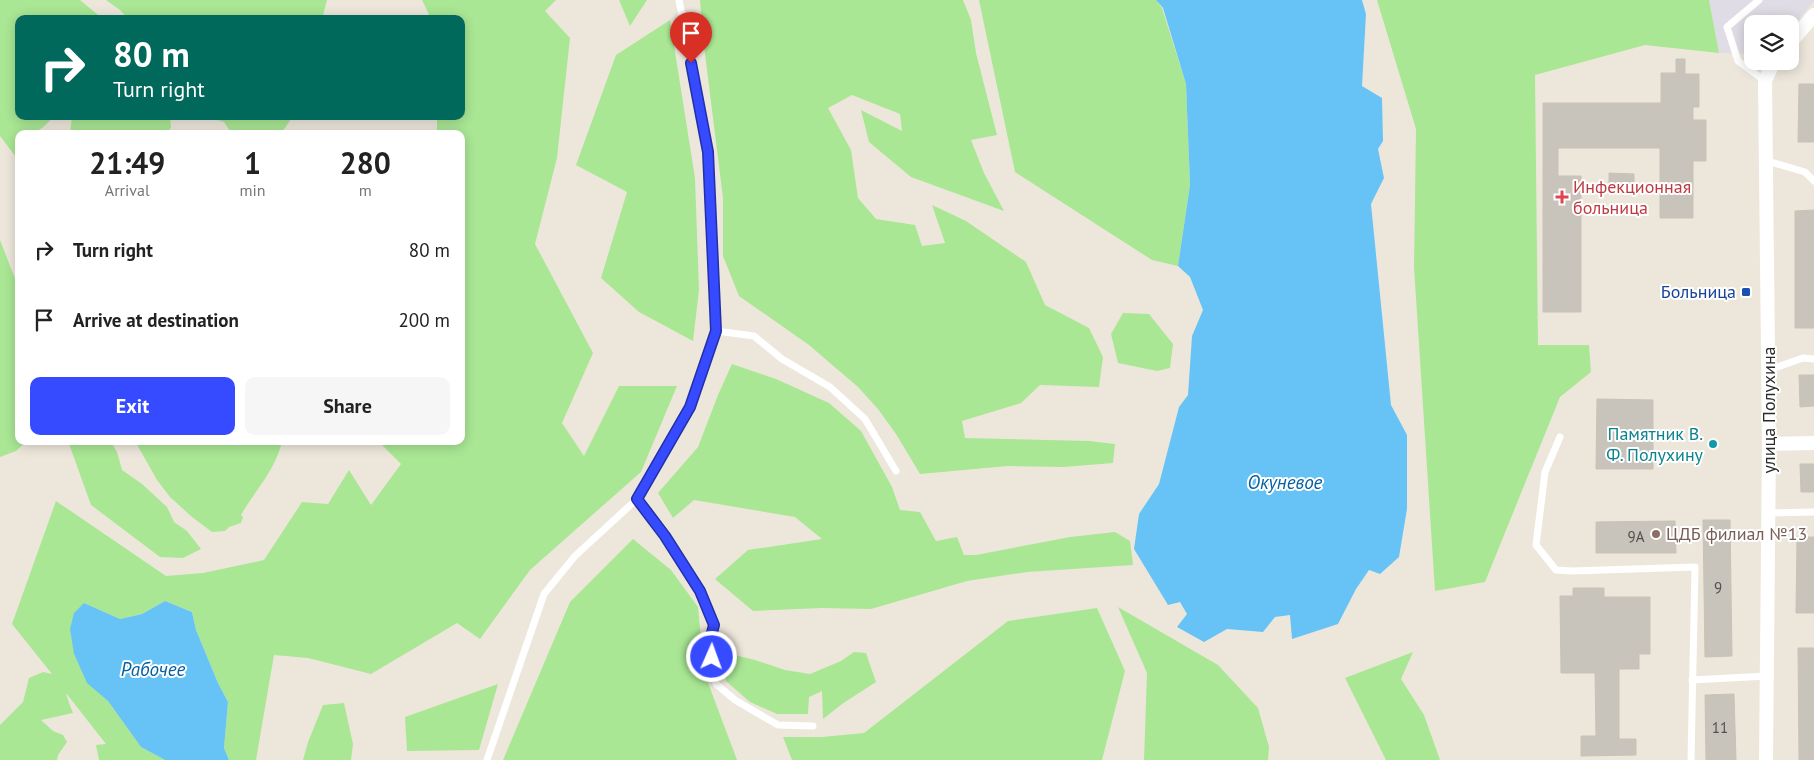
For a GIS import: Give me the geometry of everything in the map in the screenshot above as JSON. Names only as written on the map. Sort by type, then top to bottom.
[{"type":"street","points":[[1799,32],[1814,15]]},
{"type":"street","name":"улица Полухина","points":[[1766,760],[1769,370],[1766,264],[1767,162],[1765,80],[1770,70]]},
{"type":"street","points":[[1769,444],[1814,443]]},
{"type":"lane","points":[[487,760],[544,594],[575,556],[637,499],[690,407],[716,331],[708,152],[679,0]]},
{"type":"lane","points":[[1759,0],[1727,27],[1738,61],[1765,80]]},
{"type":"lane","points":[[1767,162],[1805,172],[1814,181]]},
{"type":"lane","points":[[716,331],[754,336],[782,359],[830,387],[864,419],[896,471]]},
{"type":"lane","points":[[1769,370],[1803,358],[1814,359]]},
{"type":"lane","points":[[1560,437],[1544,472],[1536,545],[1556,570],[1694,567],[1691,760]]},
{"type":"lane","points":[[637,499],[665,536],[700,591],[714,625],[709,644],[716,684],[735,700],[778,725],[813,726]]},
{"type":"lane","points":[[1769,513],[1814,512]]},
{"type":"lane","points":[[1692,680],[1767,676]]},
{"type":"shaded area","points":[[1709,0],[1814,0],[1799,19],[1799,15],[1744,15],[1744,54],[1719,53]]},
{"type":"green space","points":[[0,0],[80,0],[98,15],[15,15],[15,120],[50,120],[39,130],[15,130],[15,156],[0,136]]},
{"type":"green space","points":[[106,0],[327,0],[323,15],[124,15]]},
{"type":"green space","points":[[422,0],[556,0],[545,11],[570,38],[557,158],[535,244],[593,353],[562,423],[584,456],[619,386],[677,386],[641,472],[530,570],[480,639],[457,623],[371,674],[308,658],[274,655],[256,760],[229,760],[224,748],[228,702],[196,630],[192,612],[165,601],[142,614],[120,619],[84,603],[74,654],[87,682],[108,701],[141,747],[165,760],[99,760],[96,745],[106,744],[66,693],[73,713],[41,720],[53,731],[63,735],[67,742],[58,755],[57,760],[0,760],[0,725],[23,702],[29,678],[43,672],[52,674],[12,624],[56,501],[166,576],[203,573],[264,560],[302,502],[328,504],[349,470],[371,505],[401,464],[382,445],[465,445],[465,130],[437,130],[437,120],[465,120],[465,15],[429,15]]},
{"type":"green space","points":[[619,0],[647,0],[630,26]]},
{"type":"green space","points":[[700,0],[963,0],[971,20],[976,53],[997,135],[971,140],[984,173],[1004,211],[911,177],[869,142],[861,110],[902,131],[900,114],[852,95],[828,108],[851,150],[858,198],[876,219],[915,225],[922,246],[945,243],[932,205],[966,221],[1026,262],[1045,305],[1089,328],[1103,357],[1099,387],[1040,385],[1021,403],[962,421],[965,438],[1089,441],[1115,444],[1113,463],[1063,467],[1008,466],[920,474],[896,434],[878,409],[858,387],[809,345],[739,296],[723,256],[723,198]]},
{"type":"green space","points":[[979,0],[1156,0],[1162,8],[1186,84],[1190,185],[1178,266],[1152,260],[1015,172]]},
{"type":"green space","points":[[1377,0],[1709,0],[1719,53],[1645,45],[1535,75],[1538,345],[1589,345],[1591,372],[1560,397],[1485,582],[1435,591],[1414,267],[1416,129]]},
{"type":"green space","points":[[670,20],[695,178],[699,290],[693,341],[639,312],[601,278],[627,192],[576,165],[616,55]]},
{"type":"green space","points":[[72,120],[170,120],[171,128],[169,130],[70,130]]},
{"type":"green space","points":[[218,120],[290,120],[283,130],[229,130],[224,122]]},
{"type":"green space","points":[[0,240],[15,279],[15,445],[23,445],[16,451],[0,457]]},
{"type":"green space","points":[[1123,313],[1149,314],[1173,344],[1170,368],[1157,371],[1118,363],[1111,334]]},
{"type":"green space","points":[[732,364],[776,379],[829,403],[861,431],[892,487],[900,510],[920,512],[936,541],[957,537],[964,555],[976,555],[1070,537],[1115,532],[1130,541],[1133,565],[1027,572],[967,581],[871,609],[822,608],[753,611],[715,579],[748,550],[822,539],[795,517],[694,500],[673,518],[658,493],[698,447]]},
{"type":"green space","points":[[69,445],[113,445],[117,452],[122,470],[142,484],[167,507],[174,522],[187,531],[201,549],[183,558],[160,557],[91,505]]},
{"type":"green space","points":[[137,445],[281,445],[270,471],[241,515],[243,517],[241,523],[229,527],[225,531],[212,532],[192,517],[170,497],[157,480]]},
{"type":"green space","points":[[633,539],[671,570],[698,607],[704,672],[737,760],[503,760],[570,602]]},
{"type":"green space","points":[[1118,607],[1218,665],[1258,708],[1269,747],[1268,760],[1144,760],[1147,673]]},
{"type":"green space","points":[[1097,608],[1125,671],[1102,760],[792,760],[783,737],[822,737],[864,733],[1008,621]]},
{"type":"green space","points":[[722,652],[785,670],[810,674],[841,661],[854,652],[866,653],[876,682],[823,719],[822,691],[809,697],[808,714],[777,714],[750,702],[726,681]]},
{"type":"green space","points":[[1413,652],[1401,679],[1424,715],[1440,760],[1386,760],[1345,678]]},
{"type":"green space","points":[[498,684],[479,750],[407,751],[405,717]]},
{"type":"green space","points":[[344,703],[353,744],[351,760],[303,760],[323,705]]},
{"type":"water","name":"Окуневое","points":[[1156,0],[1362,0],[1366,14],[1362,86],[1382,98],[1383,141],[1378,149],[1384,178],[1371,204],[1391,405],[1407,435],[1407,509],[1399,557],[1380,574],[1369,570],[1356,589],[1338,624],[1292,639],[1290,615],[1275,617],[1263,632],[1227,629],[1204,642],[1177,627],[1187,614],[1180,602],[1168,605],[1134,549],[1139,514],[1159,484],[1179,407],[1188,395],[1192,336],[1203,310],[1190,277],[1178,266],[1190,185],[1186,84],[1163,8]]},
{"type":"water","name":"Рабочее","points":[[165,601],[192,612],[196,630],[228,702],[224,748],[229,760],[165,760],[141,747],[108,701],[87,683],[74,654],[70,629],[74,613],[84,603],[120,619],[142,614]]},
{"type":"building","name":"Инфекционная больница","points":[[1676,59],[1685,59],[1685,74],[1699,74],[1699,107],[1693,107],[1693,120],[1706,120],[1706,161],[1693,161],[1693,218],[1660,218],[1660,148],[1558,148],[1558,176],[1581,176],[1581,312],[1543,312],[1543,103],[1661,103],[1661,73],[1676,73]]},
{"type":"building","points":[[1799,84],[1814,84],[1814,142],[1798,142]]},
{"type":"building","points":[[1609,173],[1634,174],[1634,187],[1609,186]]},
{"type":"building","points":[[1814,210],[1814,328],[1795,328],[1795,211]]},
{"type":"building","points":[[1799,375],[1814,375],[1814,406],[1800,407]]},
{"type":"building","points":[[1597,399],[1653,400],[1653,469],[1596,469]]},
{"type":"building","points":[[1800,464],[1814,464],[1814,492],[1801,492]]},
{"type":"building","points":[[1703,520],[1730,520],[1732,656],[1705,657]]},
{"type":"building","points":[[1675,521],[1676,553],[1596,553],[1596,522]]},
{"type":"building","points":[[1797,537],[1814,537],[1814,613],[1796,613]]},
{"type":"building","points":[[1573,588],[1604,588],[1604,597],[1650,597],[1650,654],[1639,654],[1639,669],[1619,669],[1619,739],[1636,739],[1636,755],[1581,756],[1581,736],[1596,736],[1595,673],[1561,673],[1560,596],[1573,596]]},
{"type":"building","points":[[1798,648],[1814,648],[1814,760],[1799,760]]},
{"type":"building","points":[[1734,694],[1736,760],[1706,760],[1705,695]]},
{"type":"place","name":"Инфекционная больница","points":[[1562,197]]},
{"type":"place","name":"Больница","points":[[1746,292]]},
{"type":"place","name":"Памятник В. Ф. Полухину","points":[[1713,444]]},
{"type":"place","name":"ЦДБ филиал №13","points":[[1656,534]]},
{"type":"route","points":[[691,63],[708,152],[716,331],[690,407],[637,499],[665,536],[700,591],[714,625],[709,644],[712,657]]}]
